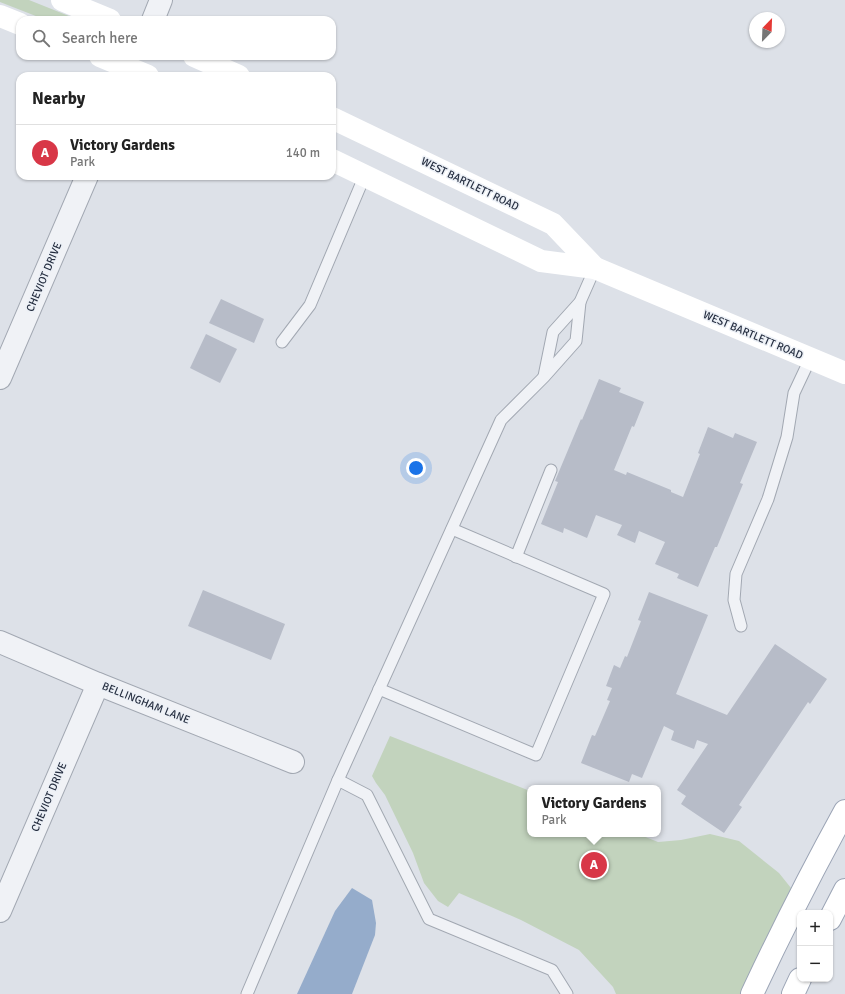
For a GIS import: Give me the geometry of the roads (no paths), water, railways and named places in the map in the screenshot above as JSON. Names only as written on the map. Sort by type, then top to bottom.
[{"type":"street","points":[[62,0],[100,16]]},
{"type":"street","points":[[155,16],[161,0]]},
{"type":"street","points":[[0,16],[16,22]]},
{"type":"street","points":[[111,60],[137,69]]},
{"type":"street","points":[[203,60],[230,72]]},
{"type":"street","name":"WEST BARTLETT ROAD","points":[[336,120],[553,224],[595,268]]},
{"type":"street","name":"WEST BARTLETT ROAD","points":[[336,162],[542,261],[595,268],[845,373]]},
{"type":"street","name":"CHEVIOT DRIVE","points":[[0,378],[85,180]]},
{"type":"street","name":"BELLINGHAM LANE","points":[[0,642],[98,684],[293,762]]},
{"type":"street","name":"CHEVIOT DRIVE","points":[[0,911],[98,684]]},
{"type":"street","points":[[752,994],[773,948],[811,873],[845,811]]},
{"type":"street","points":[[833,913],[845,890]]},
{"type":"street","points":[[793,994],[799,982]]},
{"type":"lane","points":[[282,342],[310,305],[366,175]]},
{"type":"lane","points":[[247,994],[338,780],[501,420],[544,377],[576,341],[580,302],[595,268]]},
{"type":"lane","points":[[544,377],[553,332],[580,302]]},
{"type":"lane","points":[[741,626],[734,600],[736,574],[768,499],[787,438],[794,393],[810,359]]},
{"type":"lane","points":[[516,557],[551,470]]},
{"type":"lane","points":[[379,689],[536,755],[604,594],[452,529]]},
{"type":"lane","points":[[338,780],[367,795],[429,919],[552,970],[567,994]]},
{"type":"water","points":[[352,888],[372,900],[376,923],[375,935],[352,994],[297,994],[335,911]]},
{"type":"place","name":"Victory Gardens","points":[[594,865]]}]
